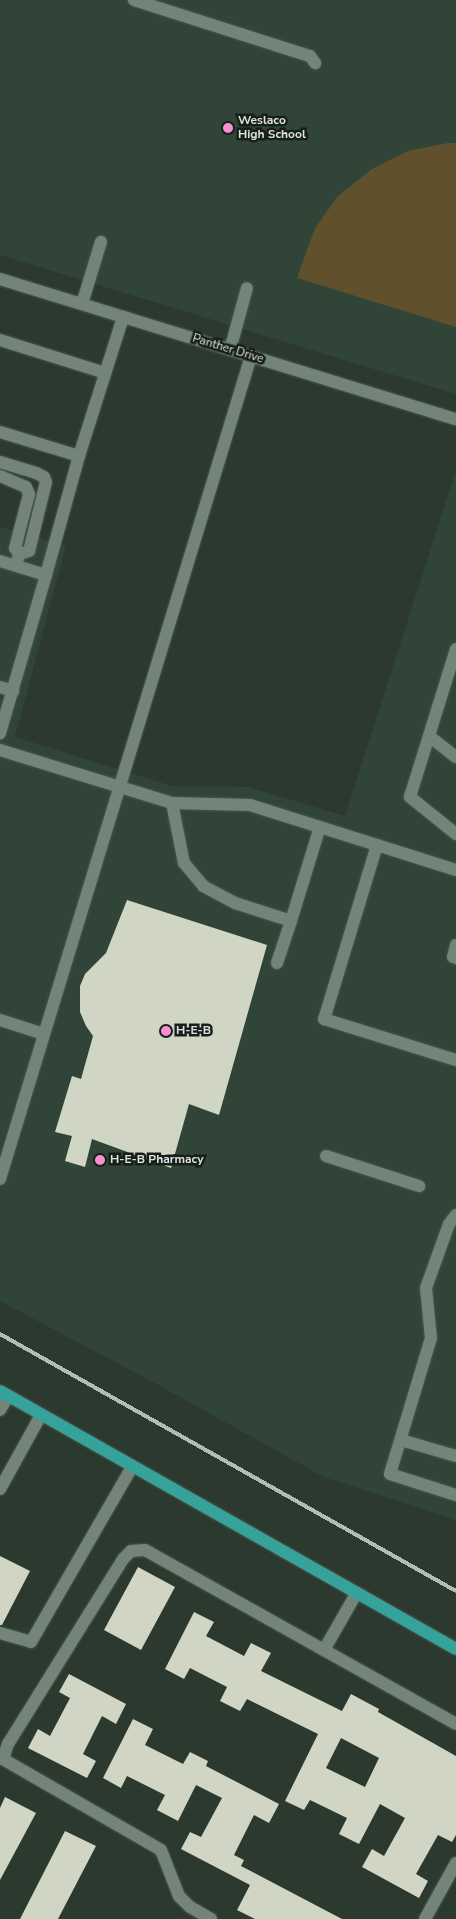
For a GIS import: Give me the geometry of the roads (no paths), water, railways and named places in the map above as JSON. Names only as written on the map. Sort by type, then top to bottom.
[{"type":"main road","points":[[4,1394],[456,1649]]},
{"type":"street","points":[[134,0],[310,56],[315,63]]},
{"type":"street","points":[[82,304],[101,242]]},
{"type":"street","name":"Panther Drive","points":[[0,279],[456,419]]},
{"type":"street","points":[[230,350],[248,288]]},
{"type":"street","points":[[0,733],[79,456],[123,317]]},
{"type":"street","points":[[0,340],[105,372]]},
{"type":"street","points":[[1,1170],[251,356]]},
{"type":"street","points":[[0,432],[79,456]]},
{"type":"street","points":[[0,462],[36,473],[44,477],[46,482],[29,551],[18,560],[0,562]]},
{"type":"street","points":[[0,476],[26,487],[29,494],[15,548],[18,560],[46,575]]},
{"type":"street","points":[[456,649],[410,798],[456,834]]},
{"type":"street","points":[[0,687],[13,691]]},
{"type":"street","points":[[429,736],[456,757]]},
{"type":"street","points":[[0,750],[172,803],[250,805],[456,870]]},
{"type":"street","points":[[172,803],[184,863],[203,886],[235,903],[290,921]]},
{"type":"street","points":[[277,963],[320,828]]},
{"type":"street","points":[[377,845],[324,1019],[456,1060]]},
{"type":"street","points":[[456,945],[452,956],[456,958]]},
{"type":"street","points":[[0,1020],[44,1034]]},
{"type":"street","points":[[326,1156],[419,1186]]},
{"type":"street","points":[[456,1214],[449,1224],[426,1288],[431,1338],[390,1474],[456,1495]]},
{"type":"street","points":[[0,1410],[4,1394]]},
{"type":"street","points":[[0,1489],[42,1415]]},
{"type":"street","points":[[401,1440],[456,1456]]},
{"type":"street","points":[[0,1633],[31,1642],[132,1467]]},
{"type":"street","points":[[211,1919],[190,1908],[179,1896],[161,1850],[4,1759],[8,1744],[123,1560],[131,1551],[145,1550],[456,1724]]},
{"type":"street","points":[[324,1650],[356,1594]]},
{"type":"street","points":[[425,1919],[456,1863]]},
{"type":"railway","points":[[0,1334],[456,1591]]},
{"type":"place","name":"Weslaco High School","points":[[228,128]]},
{"type":"place","name":"H-E-B","points":[[166,1031]]},
{"type":"place","name":"H-E-B Pharmacy","points":[[100,1160]]}]
